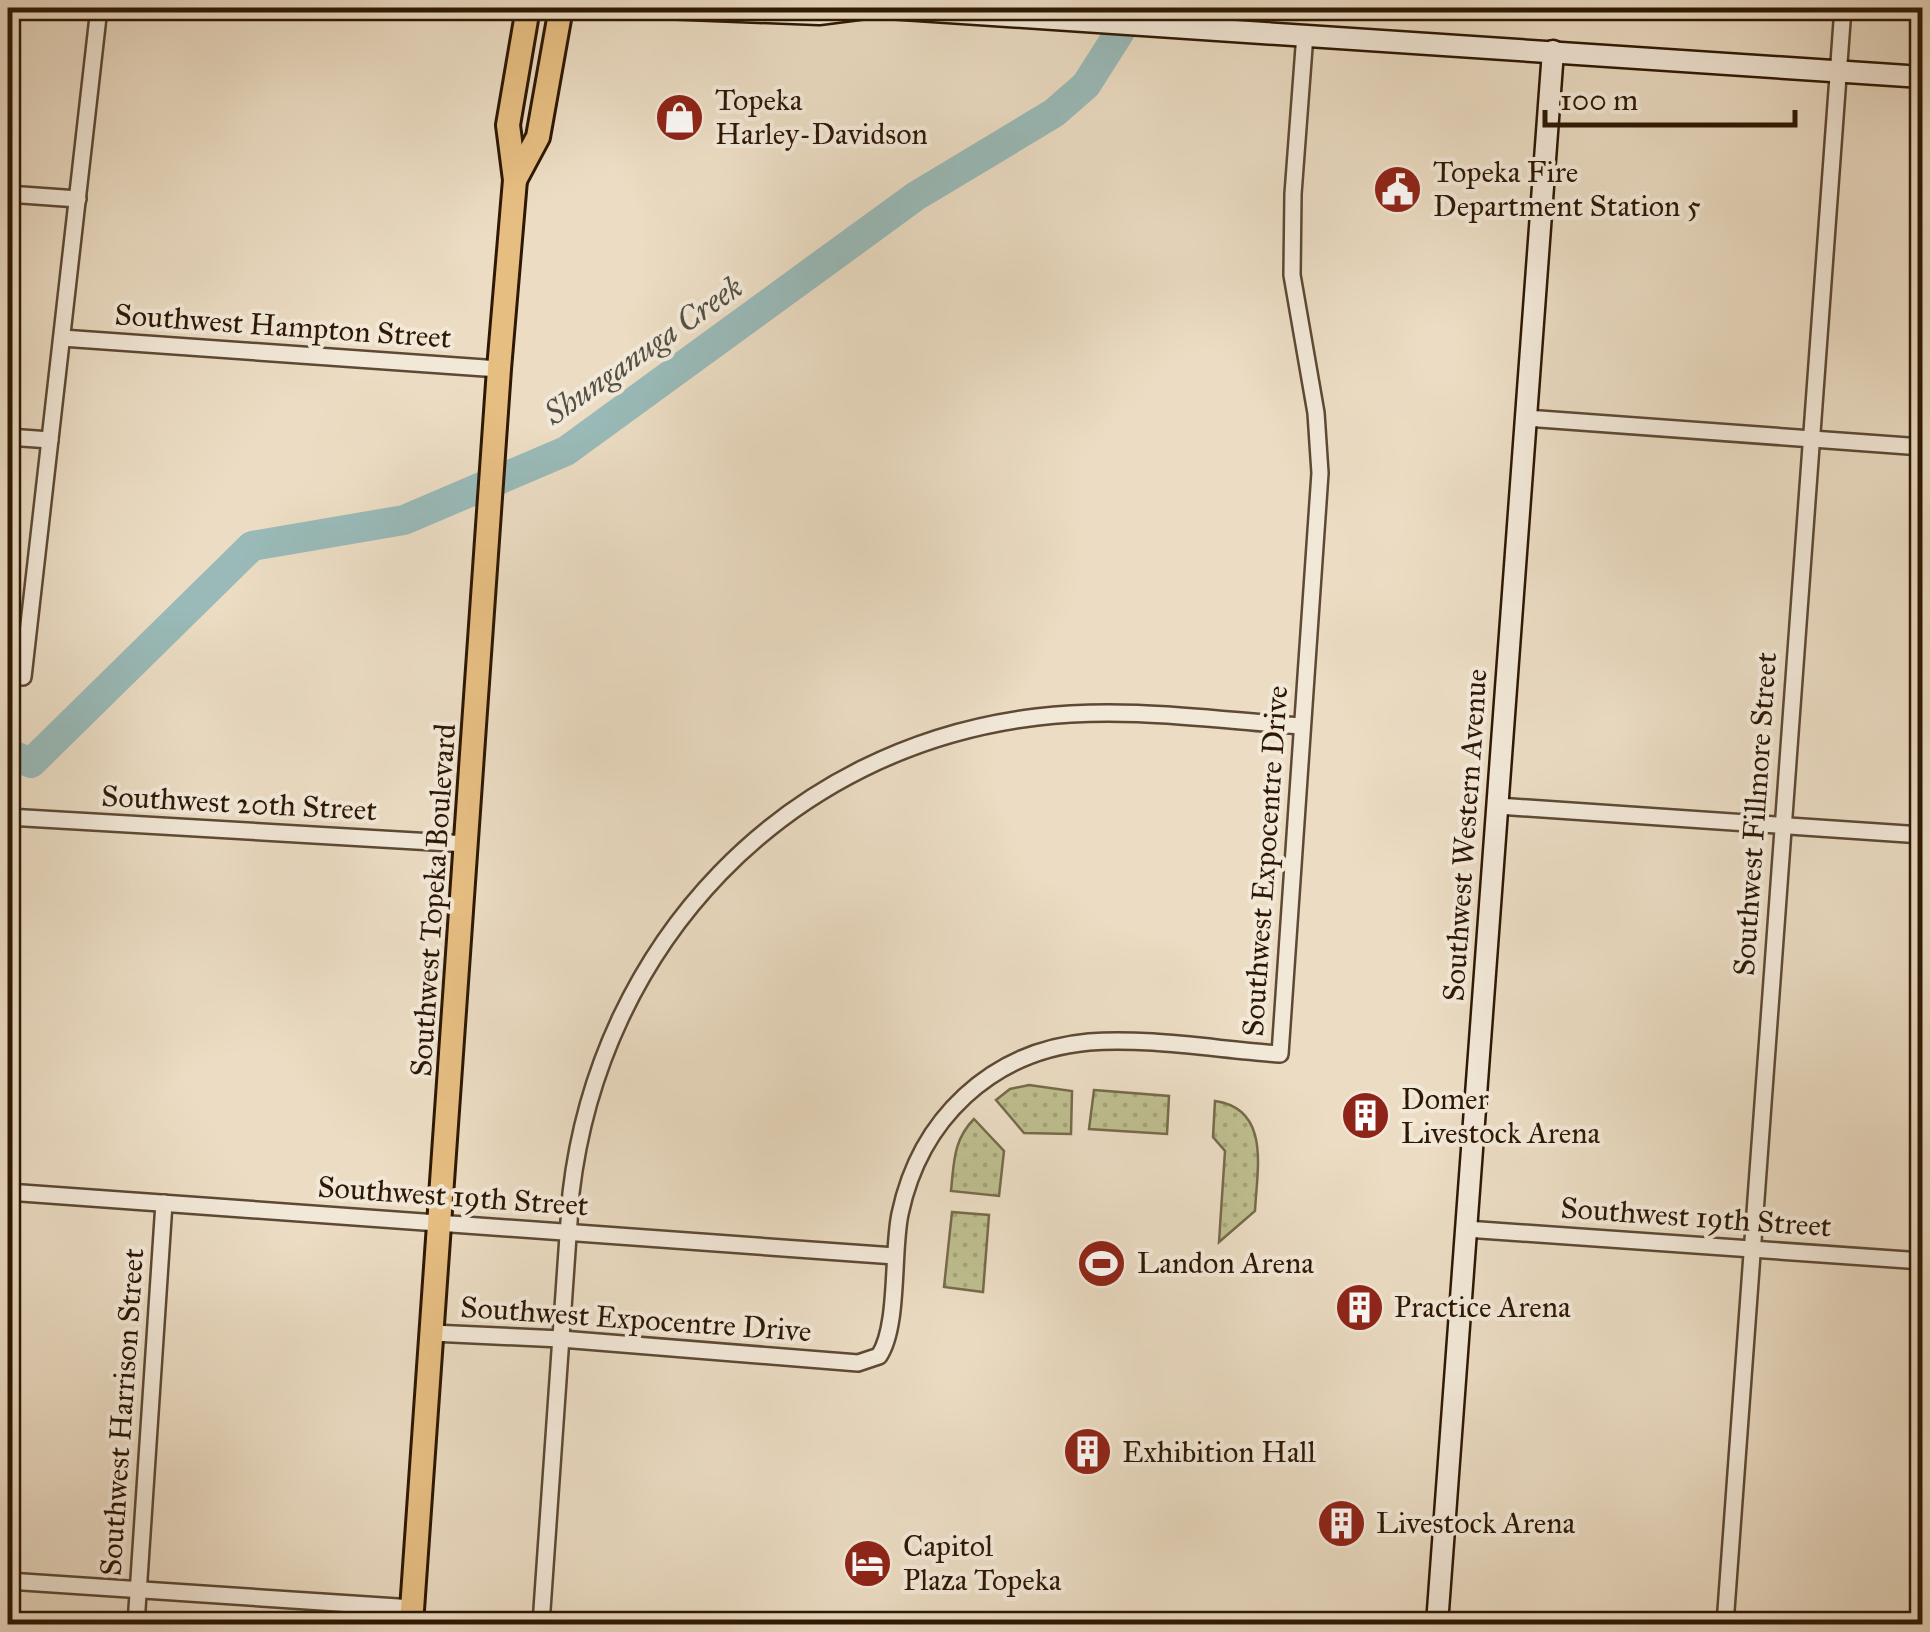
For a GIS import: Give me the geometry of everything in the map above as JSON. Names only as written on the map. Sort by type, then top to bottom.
[{"type":"main road","name":"Southwest Topeka Boulevard","points":[[412,1616],[515,180],[508,125],[528,8]]},
{"type":"main road","name":"Southwest Topeka Boulevard","points":[[515,180],[538,136],[561,8]]},
{"type":"street","points":[[23,677],[100,8]]},
{"type":"street","points":[[663,8],[818,14],[866,8]]},
{"type":"street","points":[[888,8],[999,11],[1922,77]]},
{"type":"street","name":"Southwest Fillmore Street","points":[[1725,1624],[1842,8]]},
{"type":"street","name":"Southwest Expocentre Drive","points":[[432,1333],[561,1339],[858,1363],[879,1356],[884,1348],[899,1218],[908,1180],[928,1138],[963,1096],[1031,1054],[1092,1042],[1280,1054],[1320,472],[1316,413],[1292,275],[1293,194],[1305,34]]},
{"type":"street","name":"Southwest Western Avenue","points":[[1437,1624],[1554,50]]},
{"type":"street","points":[[8,194],[78,199]]},
{"type":"street","name":"Southwest Hampton Street","points":[[62,338],[499,370]]},
{"type":"street","points":[[1526,418],[1922,447]]},
{"type":"street","points":[[8,437],[50,440]]},
{"type":"street","points":[[541,1624],[568,1232],[574,1166],[585,1111],[612,1033],[637,983],[683,914],[753,841],[805,802],[852,774],[929,741],[1037,716],[1120,713],[1302,726]]},
{"type":"street","points":[[1498,806],[1922,836]]},
{"type":"street","name":"Southwest 20th Street","points":[[8,817],[467,844]]},
{"type":"street","name":"Southwest 19th Street","points":[[8,1192],[896,1256]]},
{"type":"street","name":"Southwest Harrison Street","points":[[136,1624],[164,1203]]},
{"type":"street","name":"Southwest 19th Street","points":[[1466,1229],[1922,1261]]},
{"type":"street","points":[[8,1581],[138,1589],[412,1616]]},
{"type":"green space","points":[[1029,1085],[1072,1091],[1071,1134],[1024,1133],[996,1100],[1010,1089]]},
{"type":"green space","points":[[1094,1090],[1169,1096],[1167,1134],[1089,1129]]},
{"type":"green space","points":[[1215,1101],[1233,1106],[1245,1116],[1253,1128],[1258,1160],[1255,1211],[1219,1242],[1225,1151],[1213,1137]]},
{"type":"green space","points":[[974,1119],[1004,1151],[999,1196],[951,1191],[958,1144]]},
{"type":"green space","points":[[952,1212],[989,1215],[983,1292],[944,1287]]},
{"type":"waterway","name":"Shunganuga Creek","points":[[8,753],[31,763],[252,546],[404,520],[566,451],[916,196],[1054,113],[1086,85],[1135,8]]},
{"type":"place","name":"Topeka Harley-Davidson","points":[[680,117]]},
{"type":"place","name":"Topeka Fire Department Station 5","points":[[1398,189]]},
{"type":"place","name":"Domer Livestock Arena","points":[[1366,1116]]},
{"type":"place","name":"Landon Arena","points":[[1102,1263]]},
{"type":"place","name":"Practice Arena","points":[[1359,1307]]},
{"type":"place","name":"Exhibition Hall","points":[[1087,1452]]},
{"type":"place","name":"Livestock Arena","points":[[1341,1523]]},
{"type":"place","name":"Capitol Plaza Topeka","points":[[868,1563]]}]
